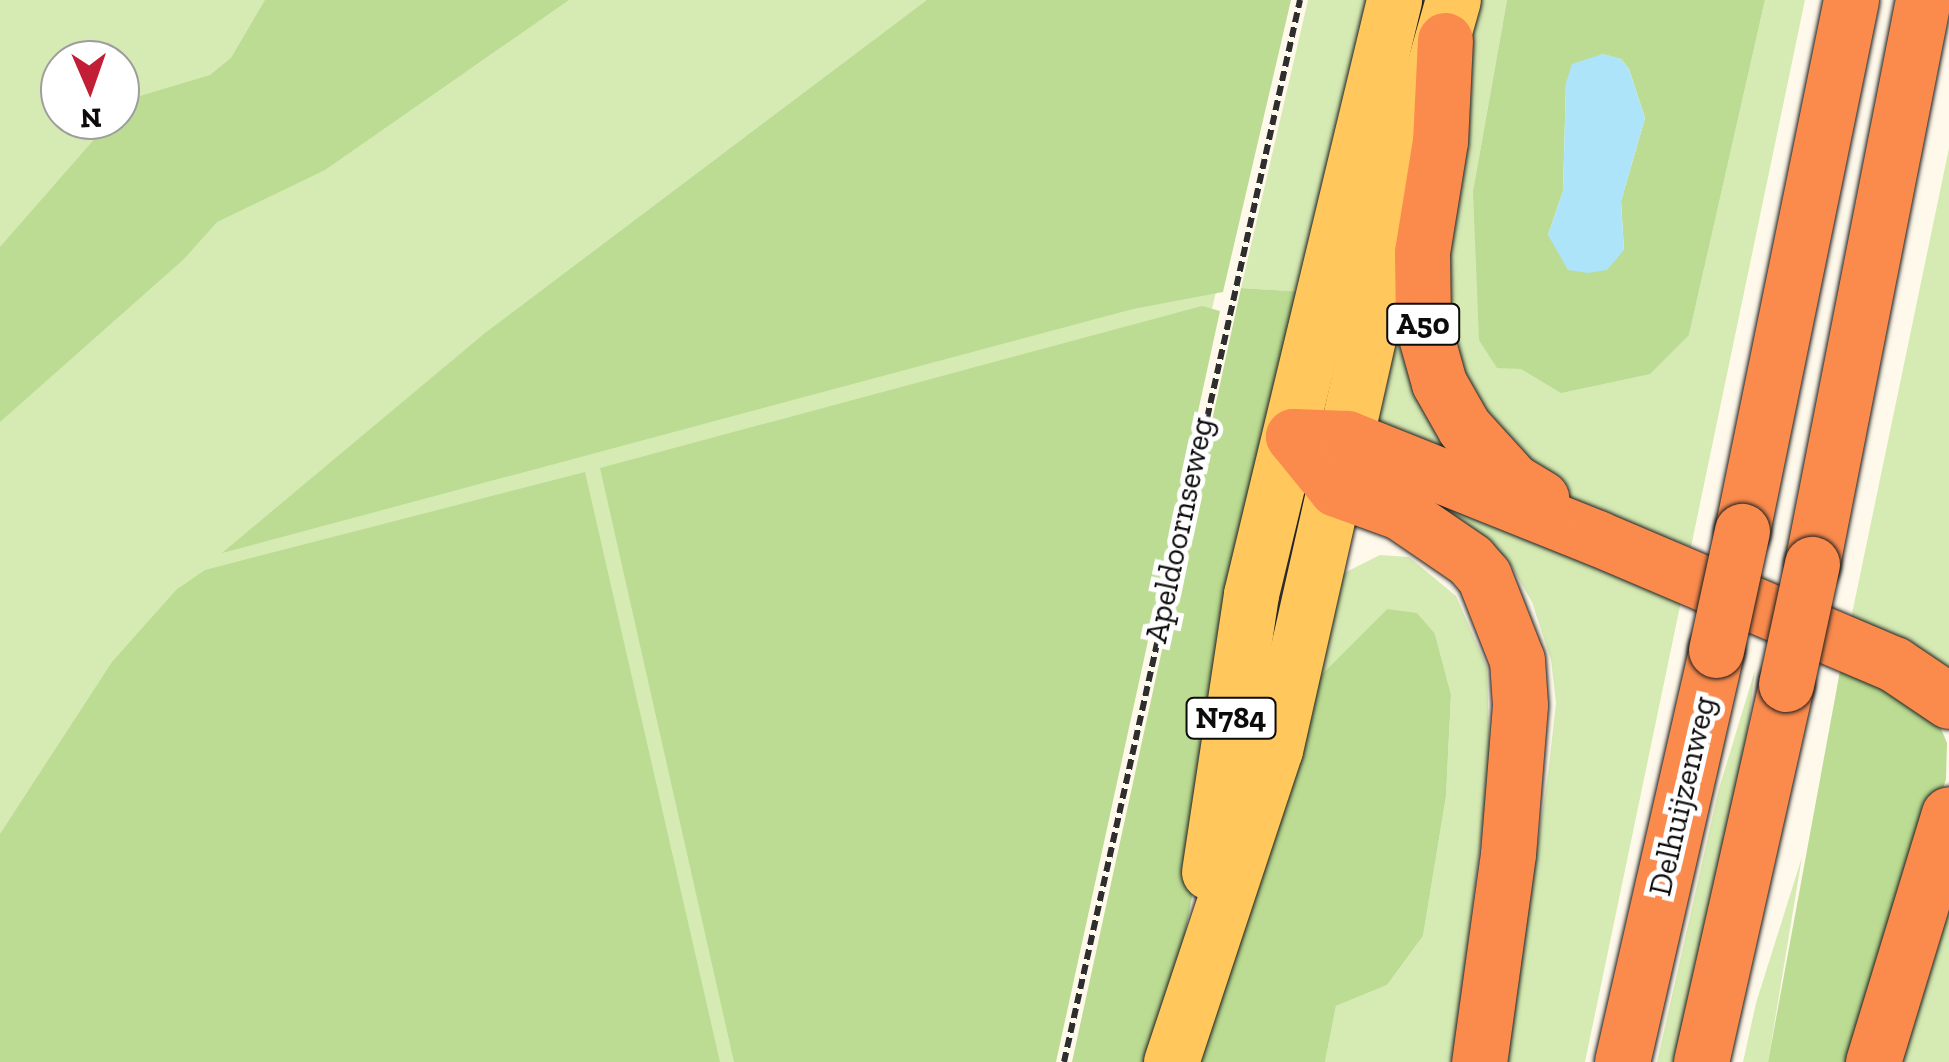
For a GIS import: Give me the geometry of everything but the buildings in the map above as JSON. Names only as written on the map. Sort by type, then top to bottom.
[{"type":"highway","name":"Delhuijzenweg","points":[[1622,1062],[1742,531],[1851,0]]},
{"type":"highway","points":[[1702,1062],[1812,564],[1923,0]]},
{"type":"highway","name":"A50","points":[[1449,20],[1440,141],[1420,276],[1430,356],[1475,442],[1514,481],[1596,538]]},
{"type":"highway","points":[[1293,436],[1342,464],[1400,512],[1470,560],[1484,576],[1517,660],[1520,705],[1508,854],[1479,1062]]},
{"type":"highway","name":"A50","points":[[1342,464],[1596,538],[1894,664],[1949,702]]},
{"type":"highway","points":[[1873,1062],[1949,814]]},
{"type":"main road","name":"N784","points":[[1188,1004],[1251,594],[1293,436],[1394,0]]},
{"type":"main road","name":"N784","points":[[1172,1062],[1274,750],[1411,148],[1449,20]]},
{"type":"path","name":"Apeldoornseweg","points":[[1064,1062],[1300,0]]},
{"type":"green space","points":[[0,0],[1283,0],[1039,1062],[0,1062]]},
{"type":"green space","points":[[265,0],[569,0],[325,170],[217,222],[184,259],[0,422],[0,247],[94,140],[140,140],[140,96],[210,75],[231,58]]},
{"type":"green space","points":[[927,0],[1291,0],[1223,292],[1133,309],[222,553],[485,333]]},
{"type":"green space","points":[[1308,0],[1370,0],[1307,292],[1241,288]]},
{"type":"green space","points":[[1476,0],[1507,0],[1473,191],[1521,369],[1689,335],[1765,0],[1805,0],[1691,547],[1601,518],[1558,494],[1486,432],[1434,299]]},
{"type":"green space","points":[[1507,0],[1765,0],[1689,335],[1650,374],[1561,393],[1521,369],[1497,368],[1479,340],[1473,191]],"holes":[[[1602,54],[1621,59],[1629,69],[1645,118],[1621,201],[1624,250],[1548,235],[1563,191],[1566,83]]]},
{"type":"green space","points":[[1949,148],[1949,680],[1848,633]]},
{"type":"green space","points":[[1408,252],[1482,470],[1361,429]]},
{"type":"green space","points":[[1241,288],[1307,292],[1180,960],[1152,1062],[1072,1062]]},
{"type":"green space","points":[[1202,306],[1220,311],[1056,1062],[734,1062],[600,468]]},
{"type":"green space","points":[[585,472],[720,1062],[0,1062],[0,834],[112,662],[176,590],[205,570]]},
{"type":"green space","points":[[1421,492],[1684,587],[1585,1062],[1506,1062],[1549,766],[1556,703],[1551,660],[1532,602],[1507,559]]},
{"type":"green space","points":[[1380,555],[1409,557],[1456,596],[1487,667],[1490,767],[1453,1062],[1325,1062],[1336,1006],[1387,985],[1423,936],[1446,796],[1451,696],[1435,634],[1387,609],[1301,695],[1342,574]]},
{"type":"green space","points":[[1387,609],[1417,613],[1435,634],[1451,695],[1446,796],[1423,936],[1387,985],[1336,1006],[1325,1062],[1191,1062],[1301,695]]},
{"type":"green space","points":[[1842,660],[1937,719],[1947,743],[1946,779],[1858,1062],[1768,1062]]},
{"type":"green space","points":[[1755,670],[1740,796],[1680,1062],[1657,1062],[1718,792]]},
{"type":"green space","points":[[1802,857],[1768,1062],[1743,1062],[1756,1003]]},
{"type":"green space","points":[[1949,862],[1949,1062],[1894,1062]]},
{"type":"water","points":[[1603,54],[1621,59],[1629,69],[1645,118],[1621,201],[1624,250],[1607,270],[1588,273],[1568,270],[1548,235],[1563,191],[1566,83],[1572,64]]}]
